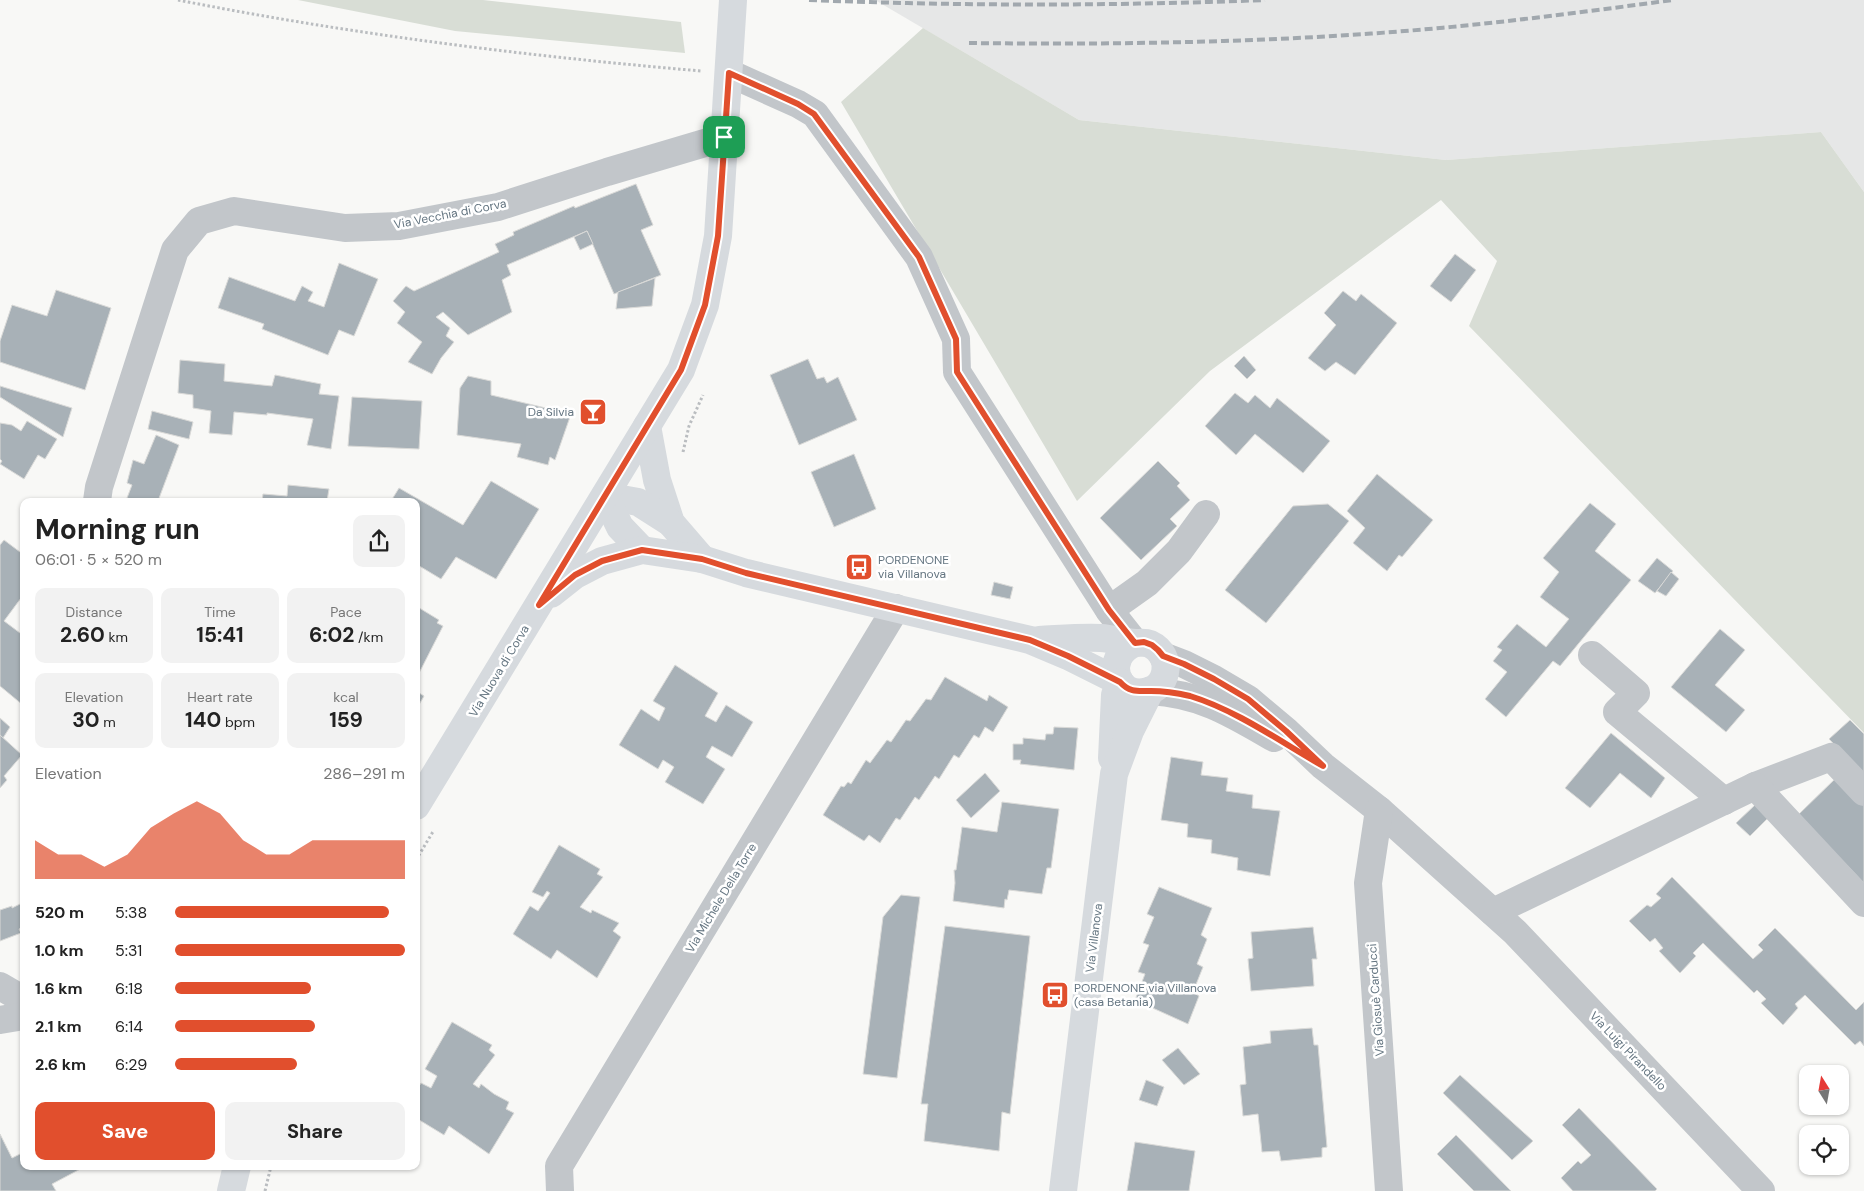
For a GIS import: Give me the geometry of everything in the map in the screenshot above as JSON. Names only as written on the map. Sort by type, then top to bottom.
[{"type":"street","name":"Via Nuova di Corva","points":[[420,799],[681,370],[705,305],[718,236],[733,0]]},
{"type":"street","points":[[729,73],[798,104],[814,114],[914,249],[956,339],[957,372],[1109,610],[1135,643],[1128,646],[1117,658],[1115,667],[1120,682]]},
{"type":"street","name":"Via Vecchia di Corva","points":[[97,498],[99,488],[175,250],[199,221],[234,211],[345,228],[399,226],[498,207],[724,137]]},
{"type":"street","points":[[647,426],[657,480],[671,523]]},
{"type":"street","points":[[605,496],[638,502],[671,523],[702,559]]},
{"type":"street","points":[[605,496],[620,527],[642,550]]},
{"type":"street","points":[[1109,610],[1147,583],[1179,551],[1206,514]]},
{"type":"street","name":"Via Luigi Pirandello","points":[[539,605],[575,575],[602,561],[642,550],[702,559],[746,573],[1030,640],[1068,656],[1120,682],[1134,692],[1150,691],[1184,695],[1232,714],[1323,766]]},
{"type":"street","name":"Via Michele Della Torre","points":[[560,1191],[559,1166],[896,608]]},
{"type":"street","name":"Via Luigi Pirandello","points":[[1030,640],[1100,638],[1135,643],[1144,642],[1152,645],[1163,656],[1199,672],[1248,699],[1323,766],[1380,810],[1493,912],[1529,947],[1762,1191]]},
{"type":"street","points":[[1592,655],[1636,693],[1617,712],[1724,801]]},
{"type":"street","points":[[1150,691],[1163,680],[1166,664],[1163,656]]},
{"type":"street","name":"Via Villanova","points":[[1063,1191],[1114,774],[1112,752],[1115,695],[1120,682]]},
{"type":"street","name":"Via Villanova","points":[[1114,774],[1130,731],[1150,691]]},
{"type":"street","points":[[1493,912],[1755,786],[1831,758],[1864,792]]},
{"type":"street","points":[[1755,786],[1864,902]]},
{"type":"street","name":"Via Giosuè Carducci","points":[[1380,810],[1368,883],[1389,1191]]},
{"type":"street","points":[[0,986],[20,998]]},
{"type":"street","points":[[0,1020],[20,1017]]},
{"type":"street","points":[[231,1191],[236,1170]]},
{"type":"path","points":[[178,0],[245,13],[440,43],[581,60],[729,73]]},
{"type":"path","points":[[265,1191],[270,1170]]},
{"type":"shaded area","points":[[298,0],[483,0],[681,22],[685,53],[455,31]]},
{"type":"shaded area","points":[[875,0],[1864,0],[1864,192],[1821,132],[1446,160],[1079,120]]},
{"type":"shaded area","points":[[923,28],[1079,120],[1446,160],[1821,132],[1864,192],[1864,733],[1469,326],[1497,261],[1441,200],[1210,371],[1077,501],[841,102]]},
{"type":"building","points":[[636,184],[653,225],[641,230],[661,275],[614,294],[587,231],[507,265],[511,275],[502,280],[512,312],[468,335],[443,312],[436,317],[450,328],[446,336],[454,342],[441,358],[432,374],[408,362],[422,342],[397,323],[405,312],[393,301],[406,286],[414,291],[499,252],[495,244],[514,235],[513,232],[574,206],[575,208]]},
{"type":"building","points":[[587,231],[593,244],[580,250],[574,237]]},
{"type":"building","points":[[1455,254],[1476,270],[1451,302],[1430,286]]},
{"type":"building","points":[[339,263],[378,279],[354,336],[339,330],[328,355],[262,329],[264,324],[218,308],[229,277],[295,301],[302,286],[313,292],[308,301],[324,307]]},
{"type":"building","points":[[655,278],[652,306],[616,309],[618,292]]},
{"type":"building","points":[[56,290],[111,308],[85,390],[0,362],[0,341],[12,305],[47,316]]},
{"type":"building","points":[[1343,291],[1356,301],[1361,294],[1397,323],[1355,375],[1336,362],[1325,371],[1308,358],[1336,325],[1324,313]]},
{"type":"building","points":[[1244,356],[1256,370],[1247,379],[1234,366]]},
{"type":"building","points":[[808,359],[817,379],[824,377],[827,383],[838,377],[857,420],[799,445],[770,375]]},
{"type":"building","points":[[180,360],[225,364],[224,381],[272,386],[275,375],[321,384],[319,394],[339,396],[331,449],[307,445],[313,419],[267,413],[267,415],[234,412],[232,435],[209,433],[211,411],[193,408],[193,395],[178,393]]},
{"type":"building","points":[[468,376],[491,381],[491,395],[571,414],[555,460],[550,457],[548,465],[517,457],[521,444],[457,435],[460,388]]},
{"type":"building","points":[[0,386],[72,408],[63,437],[0,397]]},
{"type":"building","points":[[1235,393],[1248,403],[1255,395],[1270,408],[1277,398],[1330,441],[1303,473],[1255,434],[1236,455],[1205,426]]},
{"type":"building","points":[[352,397],[422,401],[419,449],[348,446]]},
{"type":"building","points":[[152,411],[193,422],[189,439],[148,429]]},
{"type":"building","points":[[27,421],[57,439],[45,459],[38,455],[24,479],[0,464],[2,461],[0,459],[0,423],[12,425],[21,431]]},
{"type":"building","points":[[156,435],[179,445],[159,498],[127,498],[132,485],[127,483],[133,460],[144,464]]},
{"type":"building","points":[[854,454],[876,509],[834,527],[811,472]]},
{"type":"building","points":[[1158,461],[1180,483],[1177,486],[1190,500],[1170,519],[1177,526],[1141,560],[1100,518]]},
{"type":"building","points":[[1377,474],[1433,520],[1402,557],[1399,555],[1387,571],[1353,543],[1365,528],[1347,511]]},
{"type":"building","points":[[491,481],[539,509],[496,579],[456,557],[441,579],[420,566],[420,500],[463,525]]},
{"type":"building","points":[[288,485],[329,489],[328,498],[262,498],[263,494],[287,496]]},
{"type":"building","points":[[399,488],[416,498],[393,498]]},
{"type":"building","points":[[1590,503],[1616,524],[1595,551],[1631,580],[1560,666],[1553,661],[1506,717],[1485,699],[1507,672],[1493,661],[1502,650],[1497,647],[1517,624],[1546,647],[1569,619],[1540,597],[1559,572],[1543,558]]},
{"type":"building","points":[[1328,504],[1349,521],[1266,623],[1225,590],[1293,506]]},
{"type":"building","points":[[4,540],[20,552],[20,599],[4,621],[20,633],[20,703],[0,686],[0,545]]},
{"type":"building","points":[[1657,558],[1673,571],[1655,593],[1638,581]]},
{"type":"building","points":[[1671,572],[1679,579],[1666,596],[1657,591]]},
{"type":"building","points":[[994,582],[1013,587],[1010,599],[991,595]]},
{"type":"building","points":[[420,608],[439,620],[437,623],[443,626],[420,671]]},
{"type":"building","points":[[1720,629],[1745,650],[1715,685],[1745,710],[1726,732],[1671,687]]},
{"type":"building","points":[[675,665],[718,693],[705,716],[716,722],[726,705],[753,722],[732,757],[712,746],[706,757],[725,769],[703,804],[665,782],[674,767],[663,760],[658,769],[619,745],[641,709],[659,721],[665,708],[653,701]]},
{"type":"building","points":[[945,677],[987,701],[989,695],[1008,707],[993,732],[985,727],[979,738],[974,735],[959,758],[954,755],[939,779],[935,776],[919,800],[915,797],[900,820],[896,818],[880,843],[869,835],[864,841],[823,815],[841,786],[844,787],[848,782],[851,784],[866,760],[870,763],[887,740],[891,742],[906,720],[910,721],[926,699],[931,700]]},
{"type":"building","points":[[420,694],[424,696],[420,703]]},
{"type":"building","points":[[0,718],[10,727],[3,738],[0,735]]},
{"type":"building","points":[[1850,720],[1864,734],[1864,775],[1829,739]]},
{"type":"building","points":[[1054,727],[1078,728],[1074,770],[1020,764],[1021,760],[1013,760],[1013,744],[1023,744],[1023,738],[1045,740],[1046,734],[1053,734]]},
{"type":"building","points":[[1611,733],[1665,778],[1651,798],[1620,773],[1590,808],[1565,788]]},
{"type":"building","points":[[0,735],[20,753],[20,757],[4,776],[7,780],[0,788]]},
{"type":"building","points":[[1171,757],[1203,762],[1201,775],[1228,778],[1226,791],[1253,795],[1252,808],[1280,811],[1270,876],[1237,870],[1238,858],[1211,853],[1212,840],[1187,837],[1188,824],[1161,820]]},
{"type":"building","points":[[985,773],[1000,791],[971,818],[956,800]]},
{"type":"building","points":[[1837,777],[1864,804],[1864,883],[1798,815]]},
{"type":"building","points":[[1002,802],[1059,809],[1051,868],[1047,868],[1042,894],[1009,890],[1004,908],[953,901],[954,870],[956,870],[962,827],[997,832]]},
{"type":"building","points":[[1755,805],[1769,817],[1750,836],[1736,823]]},
{"type":"building","points":[[559,845],[600,869],[597,874],[603,877],[580,907],[591,913],[592,910],[619,923],[613,931],[621,937],[597,978],[557,950],[551,959],[513,934],[530,906],[538,911],[550,893],[547,891],[543,897],[532,892]]},
{"type":"building","points":[[1672,877],[1753,959],[1763,950],[1758,945],[1775,928],[1856,1010],[1864,1002],[1864,1046],[1860,1041],[1855,1045],[1805,995],[1795,1004],[1798,1008],[1783,1025],[1761,1003],[1766,999],[1757,990],[1754,993],[1703,943],[1693,953],[1696,956],[1680,973],[1659,951],[1663,948],[1655,938],[1650,942],[1629,921],[1647,905],[1651,907],[1661,898],[1656,894]]},
{"type":"building","points":[[1159,887],[1212,908],[1201,935],[1207,939],[1197,964],[1203,967],[1193,992],[1199,996],[1188,1024],[1135,1000],[1145,974],[1138,972],[1149,945],[1143,943],[1154,917],[1147,914]]},
{"type":"building","points":[[901,895],[920,897],[897,1078],[863,1074],[883,917]]},
{"type":"building","points":[[20,904],[20,933],[0,941],[0,910],[12,906],[12,908]]},
{"type":"building","points":[[945,926],[1030,936],[1010,1114],[1002,1112],[999,1151],[924,1141],[928,1104],[921,1104]]},
{"type":"building","points":[[1313,927],[1317,959],[1312,959],[1314,986],[1251,991],[1248,959],[1253,958],[1251,932]]},
{"type":"building","points":[[452,1022],[492,1045],[489,1050],[495,1055],[473,1084],[479,1088],[481,1084],[509,1102],[506,1109],[514,1113],[489,1154],[449,1126],[444,1135],[420,1120],[420,1085],[421,1083],[431,1088],[437,1076],[425,1069]]},
{"type":"building","points":[[1312,1028],[1314,1045],[1318,1045],[1327,1147],[1322,1148],[1322,1157],[1281,1161],[1279,1151],[1262,1152],[1258,1114],[1243,1116],[1240,1085],[1246,1084],[1243,1047],[1271,1043],[1270,1031]]},
{"type":"building","points":[[1178,1048],[1200,1074],[1184,1085],[1162,1060]]},
{"type":"building","points":[[1460,1075],[1533,1141],[1512,1160],[1443,1093]]},
{"type":"building","points":[[1146,1080],[1164,1087],[1157,1106],[1139,1100]]},
{"type":"building","points":[[1579,1108],[1657,1189],[1655,1191],[1573,1191],[1561,1178],[1578,1161],[1581,1164],[1591,1155],[1562,1125]]},
{"type":"building","points":[[0,1134],[12,1158],[20,1154],[20,1170],[78,1170],[52,1184],[56,1191],[0,1191]]},
{"type":"building","points":[[1456,1135],[1511,1191],[1474,1191],[1437,1154]]},
{"type":"building","points":[[1135,1142],[1195,1151],[1189,1191],[1127,1191]]},
{"type":"railway","points":[[809,0],[1037,4],[1265,0]]},
{"type":"railway","points":[[969,43],[1157,43],[1283,39],[1471,25],[1673,0]]},
{"type":"place","name":"Da Silvia","points":[[593,412]]},
{"type":"place","name":"PORDENONE via Villanova","points":[[859,567]]},
{"type":"place","name":"PORDENONE via Villanova (casa Betania)","points":[[1055,995]]},
{"type":"route","points":[[729,73],[798,104],[814,114],[919,257],[956,339],[957,372],[1109,610],[1135,643],[1144,642],[1152,645],[1163,656],[1214,679],[1248,699],[1323,766],[1232,714],[1196,698],[1172,692],[1134,692],[1120,682],[1068,656],[1030,640],[746,573],[702,559],[642,550],[602,561],[575,575],[539,605],[681,370],[705,305],[718,236],[724,137],[729,73]]}]
